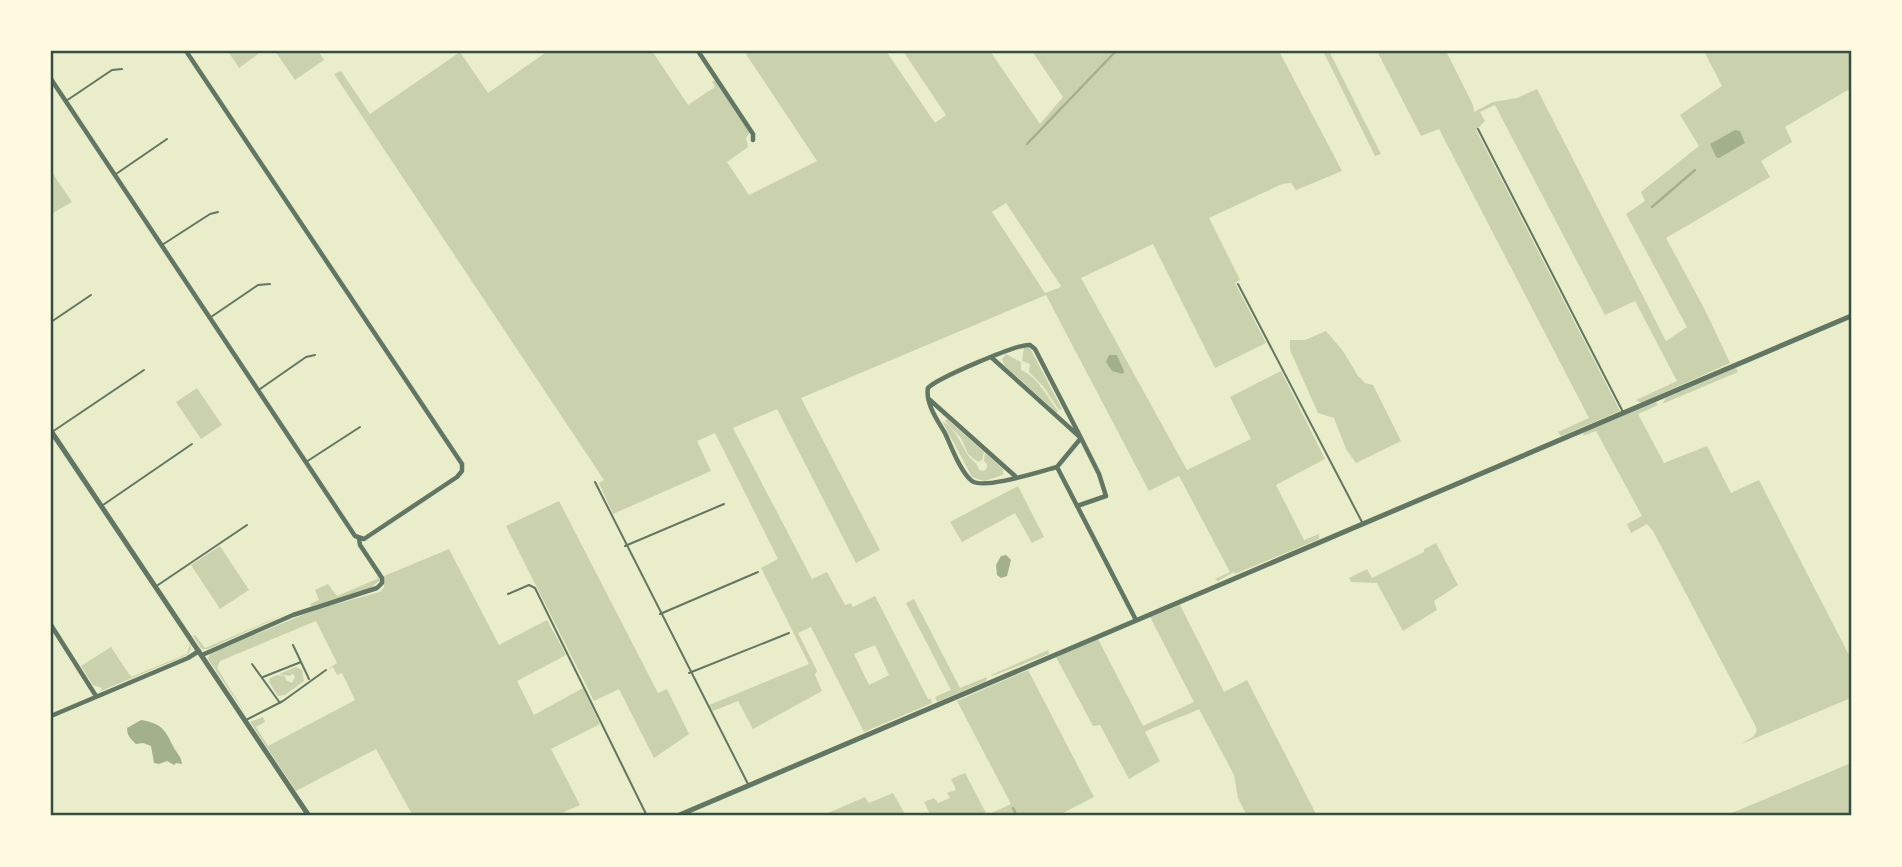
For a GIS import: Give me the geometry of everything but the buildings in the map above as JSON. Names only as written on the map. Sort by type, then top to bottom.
[{"type":"street","points":[[186,51],[460,460],[462,469],[457,477],[366,538],[359,539]]},
{"type":"street","points":[[698,51],[754,134],[753,140]]},
{"type":"street","points":[[51,79],[359,539],[360,545],[380,573],[381,584],[375,590],[293,615],[51,716]]},
{"type":"street","points":[[677,816],[1851,316]]},
{"type":"street","points":[[1077,506],[1106,496],[1099,474],[1081,438],[1033,347],[1024,344],[933,382],[928,388],[927,398],[970,479],[982,484],[1057,467],[1081,438]]},
{"type":"street","points":[[991,357],[1081,438]]},
{"type":"street","points":[[927,398],[1016,477]]},
{"type":"street","points":[[51,431],[309,816]]},
{"type":"street","points":[[1057,467],[1136,620]]},
{"type":"street","points":[[51,625],[96,696]]},
{"type":"lane","points":[[66,102],[113,70],[122,69]]},
{"type":"lane","points":[[1478,129],[1623,412]]},
{"type":"lane","points":[[115,174],[167,139]]},
{"type":"lane","points":[[162,245],[210,214],[218,212]]},
{"type":"lane","points":[[210,318],[258,285],[270,284]]},
{"type":"lane","points":[[1238,284],[1363,524]]},
{"type":"lane","points":[[51,322],[91,295]]},
{"type":"lane","points":[[258,390],[306,357],[315,355]]},
{"type":"lane","points":[[51,431],[144,370]]},
{"type":"lane","points":[[306,462],[360,427]]},
{"type":"lane","points":[[101,506],[192,444]]},
{"type":"lane","points":[[595,482],[748,786]]},
{"type":"lane","points":[[625,546],[724,504]]},
{"type":"lane","points":[[156,587],[247,525]]},
{"type":"lane","points":[[660,614],[758,572]]},
{"type":"lane","points":[[508,594],[528,585],[535,588],[647,816]]},
{"type":"lane","points":[[690,673],[789,633]]},
{"type":"lane","points":[[293,645],[310,680]]},
{"type":"lane","points":[[262,678],[301,662]]},
{"type":"lane","points":[[252,664],[280,703]]},
{"type":"lane","points":[[245,720],[280,703],[326,670]]},
{"type":"shaded area","points":[[228,51],[262,51],[239,68]]},
{"type":"shaded area","points":[[275,51],[318,51],[324,60],[295,80]]},
{"type":"shaded area","points":[[548,51],[652,51],[688,105],[715,87],[712,81],[715,81],[750,132],[746,138],[748,147],[727,162],[749,195],[817,161],[744,51],[886,51],[935,123],[946,115],[903,51],[990,51],[1040,124],[1063,97],[1032,51],[1279,51],[1342,171],[1296,190],[1291,183],[1282,184],[1209,218],[1240,280],[1235,283],[1266,343],[1215,368],[1153,244],[1081,278],[1187,470],[1251,439],[1230,397],[1281,371],[1325,459],[1276,485],[1304,540],[1319,534],[1319,539],[1235,574],[1234,572],[1218,581],[1215,579],[1230,572],[1179,476],[1149,491],[1046,295],[801,398],[880,550],[856,563],[777,409],[733,428],[812,579],[827,572],[845,605],[851,603],[853,607],[875,596],[932,703],[864,732],[811,627],[798,633],[817,671],[815,675],[822,691],[753,729],[738,701],[713,711],[709,705],[809,664],[761,568],[778,559],[715,433],[697,441],[711,471],[613,514],[599,483],[604,480],[334,74],[341,71],[370,114],[460,52],[488,93]],"holes":[[[1006,203],[1061,286],[1061,287],[1045,293],[992,212]],[[875,645],[889,675],[869,685],[854,654]]]},
{"type":"shaded area","points":[[1323,51],[1329,51],[1381,154],[1375,156]]},
{"type":"shaded area","points":[[1377,51],[1446,51],[1474,112],[1493,102],[1517,98],[1537,89],[1666,341],[1687,327],[1626,214],[1645,201],[1641,192],[1699,146],[1680,115],[1722,86],[1704,51],[1851,51],[1851,88],[1785,127],[1792,142],[1761,161],[1770,177],[1666,238],[1730,363],[1641,403],[1636,400],[1677,381],[1635,301],[1605,315],[1495,105],[1480,112],[1485,121],[1476,130],[1620,411],[1561,436],[1558,432],[1589,418],[1439,129],[1421,136]]},
{"type":"shaded area","points":[[1735,130],[1740,131],[1745,143],[1719,158],[1716,157],[1710,144]]},
{"type":"shaded area","points":[[51,171],[72,202],[51,214]]},
{"type":"shaded area","points":[[1326,331],[1343,351],[1358,376],[1365,383],[1373,385],[1401,441],[1356,463],[1346,449],[1334,418],[1318,413],[1290,350],[1290,340],[1305,340]]},
{"type":"shaded area","points":[[1024,347],[1029,347],[1062,409],[1059,410],[1043,386],[1029,372],[1030,364],[1022,361]]},
{"type":"shaded area","points":[[1006,354],[1021,362],[1021,370],[1037,382],[1057,413],[1004,365],[1002,359]]},
{"type":"shaded area","points":[[1109,355],[1117,355],[1123,374],[1112,371],[1106,362]]},
{"type":"shaded area","points":[[1736,368],[1738,372],[1662,404],[1666,398]]},
{"type":"shaded area","points":[[197,388],[222,425],[201,439],[176,402]]},
{"type":"shaded area","points":[[1655,402],[1658,405],[1638,414],[1664,463],[1707,446],[1731,493],[1759,480],[1851,659],[1851,698],[1741,744],[1754,736],[1757,730],[1755,725],[1653,531],[1647,524],[1631,533],[1627,524],[1642,516],[1596,431],[1583,436],[1584,432]]},
{"type":"shaded area","points":[[947,419],[984,452],[982,460],[978,462],[968,454],[961,438],[945,421]]},
{"type":"shaded area","points":[[942,421],[953,431],[979,470],[984,471],[987,468],[985,453],[1003,469],[1003,475],[984,481],[972,477]]},
{"type":"shaded area","points":[[1018,486],[1044,537],[1032,543],[1015,513],[962,542],[950,522]]},
{"type":"shaded area","points":[[559,501],[658,693],[667,689],[689,734],[654,758],[619,689],[594,701],[506,526]]},
{"type":"shaded area","points":[[1436,543],[1458,585],[1434,601],[1437,610],[1403,631],[1377,583],[1351,582],[1349,578],[1367,569],[1372,578],[1424,552],[1424,549]]},
{"type":"shaded area","points":[[220,546],[249,590],[220,609],[191,565]]},
{"type":"shaded area","points":[[449,549],[499,645],[547,620],[566,655],[517,681],[534,715],[583,688],[600,724],[551,749],[580,805],[555,816],[413,816],[376,749],[296,791],[250,722],[263,717],[265,722],[256,727],[268,746],[355,700],[342,673],[337,675],[333,667],[328,669],[337,663],[316,621],[220,661],[217,668],[247,716],[208,659],[210,653],[317,609],[380,592],[384,587],[384,576]]},
{"type":"shaded area","points":[[1006,555],[1011,560],[1007,576],[1001,578],[997,575],[996,565],[1001,556]]},
{"type":"shaded area","points":[[378,574],[379,581],[369,589],[312,606],[310,604],[319,600],[315,590],[328,584],[337,596],[377,579]]},
{"type":"shaded area","points":[[914,599],[960,688],[987,677],[986,681],[937,702],[935,697],[951,690],[906,603]]},
{"type":"shaded area","points":[[1180,605],[1224,692],[1247,680],[1317,816],[1247,816],[1238,798],[1234,775],[1199,709],[1145,732],[1160,761],[1129,779],[1100,725],[1093,726],[1056,657],[1098,639],[1143,726],[1194,702],[1150,617]]},
{"type":"shaded area","points":[[290,612],[208,649],[202,649],[193,636],[195,635],[205,648]]},
{"type":"shaded area","points":[[190,643],[191,649],[187,655],[101,691],[102,688],[93,685],[81,666],[111,647],[131,677],[187,654]]},
{"type":"shaded area","points":[[1048,650],[1049,654],[991,675]]},
{"type":"shaded area","points":[[296,667],[302,670],[304,681],[285,695],[278,696],[269,682],[270,678],[285,676],[286,680],[292,683],[295,677],[293,674],[279,674]]},
{"type":"shaded area","points":[[1028,670],[1094,797],[1057,816],[931,816],[924,802],[934,798],[938,803],[950,798],[947,793],[956,790],[951,779],[965,773],[987,815],[1011,804],[957,701]]},
{"type":"shaded area","points":[[141,720],[162,729],[182,764],[174,765],[167,761],[154,763],[151,746],[132,741],[127,728]]},
{"type":"shaded area","points":[[1851,763],[1851,816],[1725,816]]},
{"type":"shaded area","points":[[893,793],[906,816],[821,816],[865,797],[869,803]]},
{"type":"waterway","points":[[1027,144],[1116,51]]},
{"type":"waterway","points":[[1652,207],[1695,170]]},
{"type":"waterway","points":[[1013,808],[1017,816]]}]
